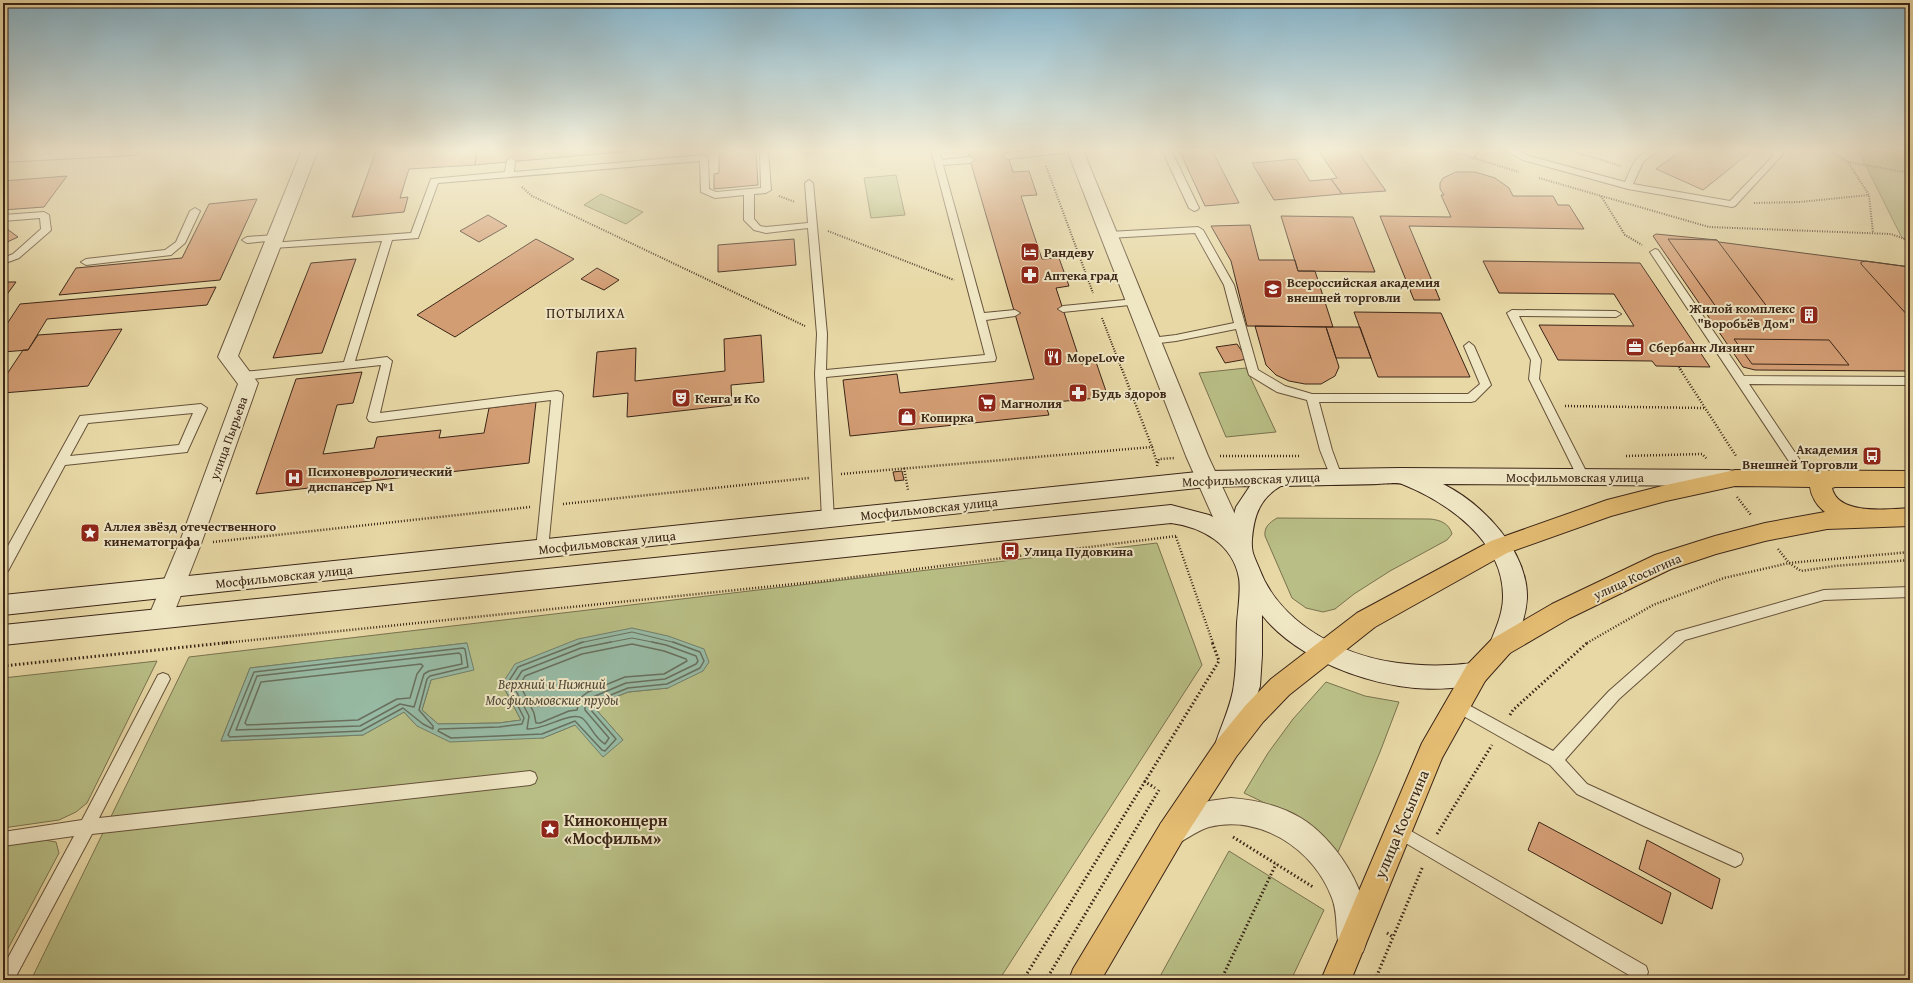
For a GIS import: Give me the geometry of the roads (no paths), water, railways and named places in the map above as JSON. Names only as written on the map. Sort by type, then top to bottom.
[{"type":"main road","name":"улица Пырьева","points":[[160,618],[190,544],[248,383],[228,357],[292,196]]},
{"type":"main road","points":[[1093,196],[1207,479],[1261,597],[1290,629],[1324,651],[1367,667],[1400,675],[1426,677],[1452,677],[1476,673]]},
{"type":"main road","name":"Мосфильмовская улица","points":[[3,605],[1207,479],[1400,476],[1910,479]]},
{"type":"main road","name":"улица Косыгина","points":[[1400,476],[1427,486],[1459,504],[1485,529],[1499,547],[1511,572],[1516,596],[1510,621],[1501,646]]},
{"type":"main road","points":[[1240,551],[1241,534],[1250,500],[1265,484],[1279,477]]},
{"type":"main road","points":[[1834,478],[1824,483],[1821,488],[1825,499],[1838,510],[1864,518]]},
{"type":"main road","points":[[1084,980],[1171,834],[1227,748],[1254,714],[1280,687],[1324,651],[1366,620],[1499,547],[1607,509],[1666,493],[1727,479]]},
{"type":"main road","points":[[3,635],[1171,514],[1190,516],[1206,522],[1223,532],[1240,551]]},
{"type":"main road","name":"улица Косыгина","points":[[1336,980],[1397,830],[1431,752],[1456,705],[1476,673],[1501,646],[1562,611],[1664,562],[1715,545],[1827,520],[1910,517]]},
{"type":"main road","points":[[1227,748],[1247,686],[1250,655],[1249,626],[1251,578]]},
{"type":"main road","points":[[1171,834],[1194,820],[1224,811],[1240,811],[1256,814],[1273,818],[1288,826],[1317,848],[1338,878],[1345,894],[1349,910],[1352,943]]},
{"type":"lane","points":[[247,240],[274,241],[415,236],[429,196]]},
{"type":"lane","points":[[749,196],[749,220],[757,228],[766,230],[813,225]]},
{"type":"lane","points":[[810,196],[822,334],[820,374],[828,519]]},
{"type":"lane","points":[[820,374],[991,358],[947,196]]},
{"type":"lane","points":[[1188,196],[1194,208]]},
{"type":"lane","points":[[1685,196],[1732,204],[1740,196]]},
{"type":"lane","points":[[86,262],[168,253],[180,242],[194,211]]},
{"type":"lane","points":[[3,218],[44,215],[46,230],[16,256],[3,261]]},
{"type":"lane","points":[[1109,235],[1198,230],[1229,286],[1253,372],[1281,389],[1312,398],[1471,398],[1486,385],[1469,346]]},
{"type":"lane","points":[[348,365],[388,237]]},
{"type":"lane","points":[[1655,252],[1742,380],[1806,478]]},
{"type":"lane","points":[[1063,309],[1135,302]]},
{"type":"lane","points":[[980,317],[1015,313]]},
{"type":"lane","points":[[1583,477],[1534,379],[1536,360],[1512,313],[1616,314]]},
{"type":"lane","points":[[1151,341],[1176,338],[1240,325]]},
{"type":"lane","points":[[243,376],[387,361],[373,418],[557,395],[542,549]]},
{"type":"lane","points":[[1742,380],[1910,381]]},
{"type":"lane","points":[[1312,398],[1326,450],[1336,477]]},
{"type":"lane","points":[[3,567],[61,461],[84,419],[201,408],[183,449],[61,461]]},
{"type":"lane","points":[[1555,760],[1614,695],[1681,636],[1824,595],[1910,592]]},
{"type":"lane","points":[[5,980],[87,827],[163,679]]},
{"type":"lane","points":[[1456,705],[1555,760],[1582,789],[1649,821],[1735,859]]},
{"type":"lane","points":[[3,839],[87,827],[530,778]]},
{"type":"lane","points":[[1397,830],[1640,972]]},
{"type":"water","name":"Верхний и Нижний Мосфильмовские пруды","points":[[632,628],[668,636],[704,649],[709,662],[703,671],[668,688],[628,692],[593,706],[623,740],[603,757],[575,725],[543,738],[450,742],[417,726],[404,712],[363,735],[221,741],[250,668],[467,643],[474,670],[431,680],[422,710],[438,724],[499,723],[521,720],[502,684],[515,664],[578,639]]},
{"type":"place","name":"Рандеву","points":[[1030,252]]},
{"type":"place","name":"Аптека град","points":[[1030,275]]},
{"type":"place","name":"Всероссийская академия внешней торговли","points":[[1273,289]]},
{"type":"place","name":"Жилой комплекс \"Воробьёв Дом\"","points":[[1809,315]]},
{"type":"place","name":"Сбербанк Лизинг","points":[[1635,347]]},
{"type":"place","name":"МореLove","points":[[1053,357]]},
{"type":"place","name":"Будь здоров","points":[[1078,393]]},
{"type":"place","name":"Кенга и Ко","points":[[681,398]]},
{"type":"place","name":"Магнолия","points":[[987,403]]},
{"type":"place","name":"Копирка","points":[[907,417]]},
{"type":"place","name":"Академия Внешней Торговли","points":[[1872,456]]},
{"type":"place","name":"Психоневрологический диспансер №1","points":[[294,478]]},
{"type":"place","name":"Аллея звёзд отечественного кинематографа","points":[[90,533]]},
{"type":"place","name":"Улица Пудовкина","points":[[1010,551]]},
{"type":"place","name":"Киноконцерн «Мосфильм»","points":[[550,829]]},
{"type":"district","name":"ПОТЫЛИХА","points":[[586,313]]}]
